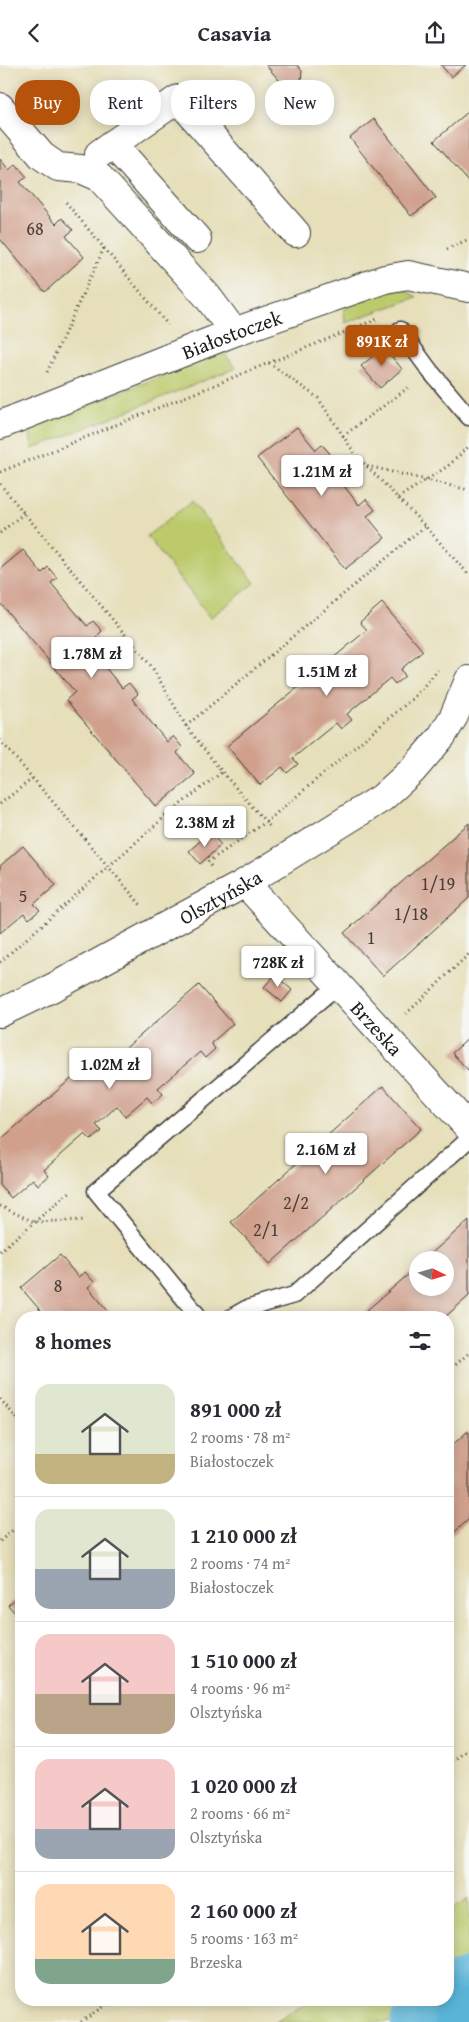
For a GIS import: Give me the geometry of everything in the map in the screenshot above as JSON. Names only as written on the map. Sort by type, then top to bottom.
[{"type":"street","points":[[70,168],[113,144],[178,99],[296,233]]},
{"type":"street","points":[[0,107],[42,156],[70,168],[99,177],[207,296],[234,332]]},
{"type":"street","points":[[113,144],[197,239]]},
{"type":"street","name":"Białostoczek","points":[[0,425],[234,332],[397,275],[422,277],[469,288]]},
{"type":"street","name":"Olsztyńska","points":[[0,1013],[56,986],[245,883],[376,802],[413,771],[442,736],[454,716],[469,680]]},
{"type":"street","name":"Brzeska","points":[[245,883],[469,1128]]},
{"type":"lane","points":[[400,330],[430,371],[469,417]]},
{"type":"lane","points":[[194,1311],[96,1191],[338,985]]},
{"type":"lane","points":[[242,1311],[294,1295],[469,1139]]},
{"type":"path","points":[[70,168],[54,188],[188,350]]},
{"type":"path","points":[[28,413],[104,249]]},
{"type":"path","points":[[0,472],[378,319],[390,320],[400,330]]},
{"type":"path","points":[[268,363],[318,398],[355,454],[425,526],[469,575]]},
{"type":"path","points":[[343,436],[430,371]]},
{"type":"path","points":[[398,498],[448,466],[469,446]]},
{"type":"path","points":[[367,465],[469,490]]},
{"type":"path","points":[[0,484],[152,667],[186,726],[222,772],[294,853]]},
{"type":"path","points":[[0,533],[24,513]]},
{"type":"path","points":[[186,726],[425,526]]},
{"type":"path","points":[[208,862],[266,822],[413,698],[444,663]]},
{"type":"path","points":[[0,740],[161,928]]},
{"type":"path","points":[[0,962],[168,814],[222,772]]},
{"type":"path","points":[[0,804],[32,779]]},
{"type":"path","points":[[383,1035],[469,955]]},
{"type":"path","points":[[0,1251],[72,1191]]},
{"type":"path","points":[[0,1206],[34,1222],[116,1217]]},
{"type":"path","points":[[454,1366],[469,1353]]},
{"type":"path","points":[[0,1399],[15,1416]]},
{"type":"path","points":[[0,1541],[15,1528]]},
{"type":"path","points":[[454,1760],[469,1749]]},
{"type":"path","points":[[80,2022],[103,2006]]},
{"type":"green space","points":[[391,288],[405,290],[417,297],[345,323],[344,311],[348,304]]},
{"type":"green space","points":[[223,352],[236,368],[32,449],[30,432],[37,425]]},
{"type":"green space","points":[[192,501],[255,583],[210,618],[147,536]]},
{"type":"green space","points":[[469,1898],[469,2022],[276,2022],[301,2006],[454,2006],[454,1908]]},
{"type":"green space","points":[[469,1954],[469,2022],[440,2022],[429,2006],[454,2006],[454,1968]]},
{"type":"building","points":[[266,65],[297,65],[302,71],[301,80],[279,80]]},
{"type":"building","points":[[441,65],[466,65],[451,77]]},
{"type":"building","points":[[469,111],[469,182],[434,141]]},
{"type":"building","points":[[374,119],[436,198],[411,216],[350,138]]},
{"type":"building","points":[[0,159],[9,170],[16,164],[27,177],[20,182],[56,224],[62,218],[73,230],[66,236],[84,257],[45,292],[0,239]]},
{"type":"building","points":[[384,347],[402,369],[380,388],[361,366]]},
{"type":"building","points":[[297,427],[316,450],[322,445],[331,455],[324,461],[359,505],[366,499],[375,510],[367,516],[385,538],[345,569],[257,458]]},
{"type":"building","points":[[23,550],[42,573],[48,567],[57,578],[51,583],[87,626],[93,621],[102,631],[96,637],[114,659],[105,667],[122,688],[129,683],[138,694],[132,699],[167,742],[173,736],[182,747],[177,753],[195,774],[156,807],[66,700],[75,692],[0,603],[0,569]]},
{"type":"building","points":[[382,603],[423,651],[401,669],[405,676],[399,681],[395,684],[390,678],[347,714],[352,720],[341,729],[336,723],[293,758],[298,764],[287,773],[282,767],[260,785],[227,746],[367,630],[360,622]]},
{"type":"building","points":[[469,823],[469,898],[383,976],[344,933]]},
{"type":"building","points":[[210,832],[221,845],[200,864],[189,851]]},
{"type":"building","points":[[23,846],[56,885],[34,904],[40,910],[29,919],[24,913],[0,933],[0,866]]},
{"type":"building","points":[[275,975],[292,990],[282,1002],[264,987]]},
{"type":"building","points":[[199,985],[233,1024],[211,1043],[215,1049],[205,1058],[200,1052],[158,1088],[163,1094],[152,1103],[147,1097],[125,1116],[117,1106],[96,1125],[102,1131],[91,1140],[85,1134],[44,1170],[49,1176],[38,1185],[33,1179],[11,1198],[0,1185],[0,1140],[85,1067],[92,1077]]},
{"type":"building","points":[[469,1038],[469,1071],[452,1053]]},
{"type":"building","points":[[383,1086],[421,1129],[270,1264],[231,1222]]},
{"type":"building","points":[[469,1220],[469,1296],[452,1311],[366,1311],[409,1274],[409,1296],[454,1296],[454,1251],[434,1251]]},
{"type":"building","points":[[60,1255],[78,1277],[85,1272],[94,1282],[88,1287],[108,1311],[41,1311],[21,1288]]},
{"type":"building","points":[[469,1432],[469,1519],[454,1533],[454,1444]]},
{"type":"building","points":[[15,1599],[15,1613],[8,1605]]},
{"type":"waterway","points":[[454,1999],[469,1988]]},
{"type":"waterway","points":[[421,2022],[444,2006]]}]
